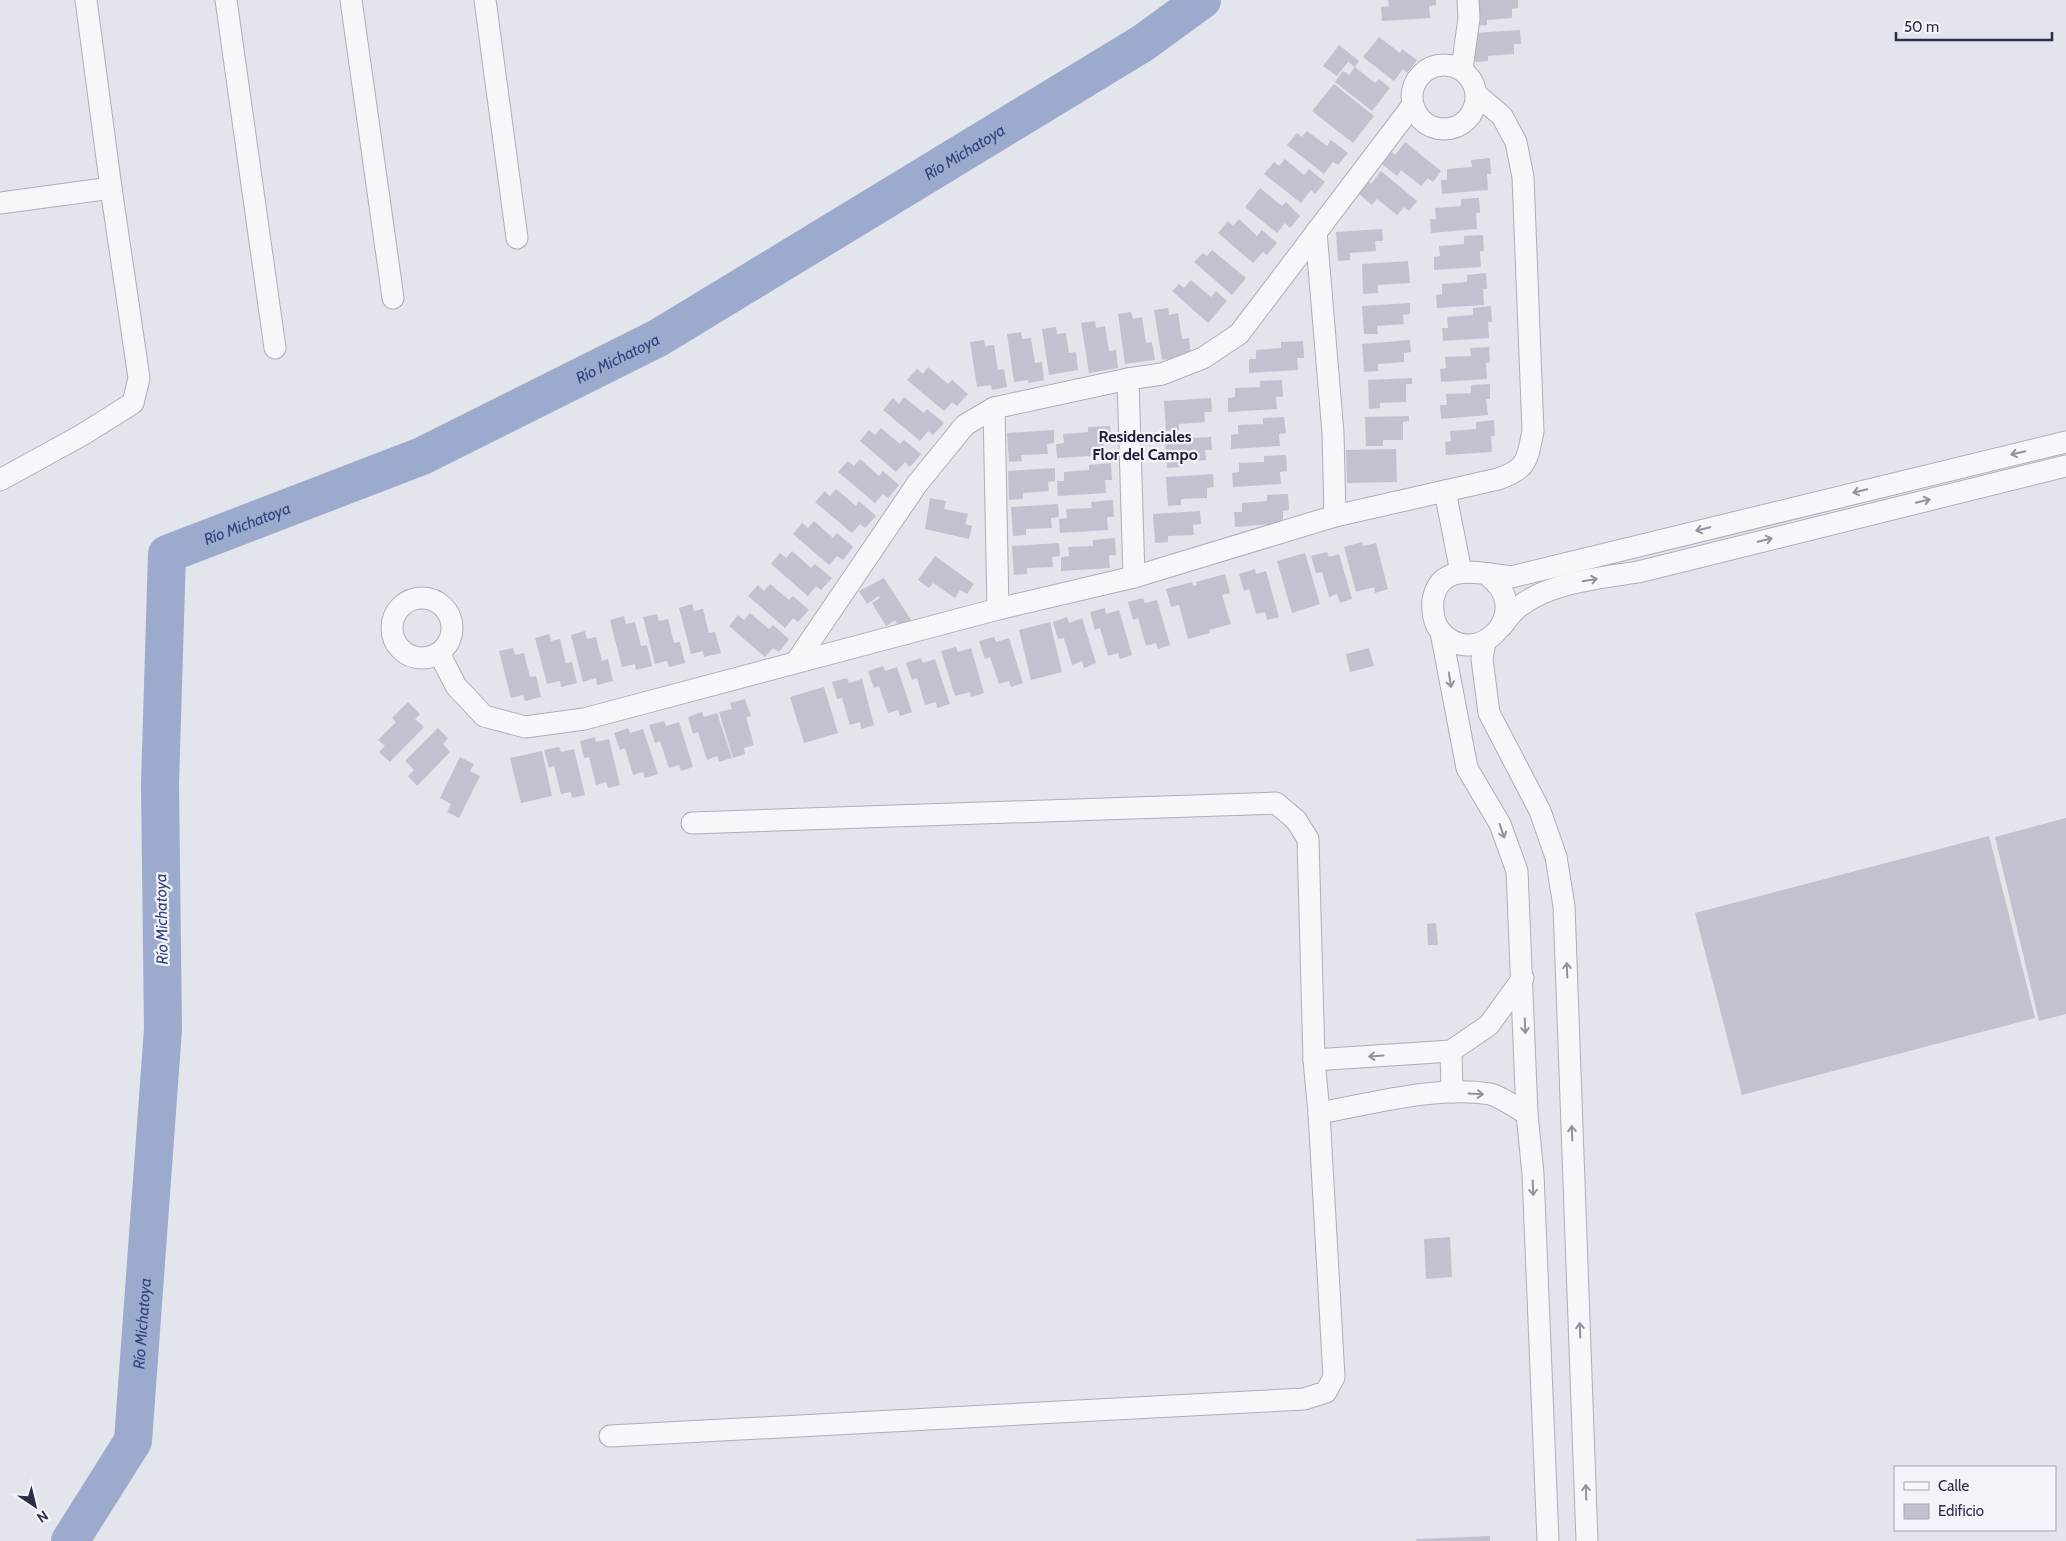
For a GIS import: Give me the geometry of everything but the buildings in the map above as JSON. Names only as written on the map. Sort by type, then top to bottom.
[{"type":"street","points":[[0,480],[82,435],[133,403],[140,378],[110,188],[86,0]]},
{"type":"street","points":[[226,0],[275,348]]},
{"type":"street","points":[[350,0],[393,298]]},
{"type":"street","points":[[485,0],[517,238]]},
{"type":"street","points":[[1462,69],[1470,18],[1468,0]]},
{"type":"street","points":[[1442,64],[1462,69],[1475,85],[1477,95],[1471,115],[1454,128],[1444,130],[1433,128],[1424,123],[1412,106],[1413,87],[1417,78],[1424,71],[1442,64]]},
{"type":"street","points":[[439,653],[456,686],[484,716],[525,727],[584,719],[796,662],[1134,577],[1336,516],[1445,492],[1516,473],[1528,458],[1533,431],[1522,177],[1516,142],[1502,116],[1477,95]]},
{"type":"street","points":[[796,662],[917,484],[965,425],[994,408],[1128,379],[1162,374],[1203,358],[1240,334],[1412,106]]},
{"type":"street","points":[[0,203],[110,188]]},
{"type":"street","points":[[1316,232],[1334,433],[1336,516]]},
{"type":"street","points":[[1128,379],[1134,577]]},
{"type":"street","points":[[994,408],[998,610]]},
{"type":"street","points":[[2066,442],[1511,577],[1474,571],[1461,572],[1449,576],[1440,585],[1434,596],[1432,609],[1434,621],[1441,632],[1450,640],[1461,644],[1474,644],[1485,641],[1495,635],[1520,606],[1543,593],[1572,584],[1638,572],[2066,466]]},
{"type":"street","points":[[1445,492],[1461,572]]},
{"type":"street","points":[[1486,574],[1496,581],[1503,591],[1506,602],[1506,615],[1502,626]]},
{"type":"street","points":[[1441,632],[1467,768],[1500,824],[1517,871],[1523,978],[1527,1114],[1533,1184],[1548,1541]]},
{"type":"street","points":[[1485,641],[1482,659],[1489,713],[1540,811],[1556,857],[1564,906],[1588,1541]]},
{"type":"street","points":[[610,1436],[1304,1399],[1326,1392],[1334,1377],[1319,1113],[1314,1060],[1308,839],[1296,820],[1276,803],[692,823]]},
{"type":"street","points":[[1314,1060],[1451,1051],[1489,1025],[1523,978]]},
{"type":"street","points":[[1451,1051],[1452,1092]]},
{"type":"street","points":[[1319,1113],[1427,1094],[1452,1092],[1492,1094],[1527,1114]]},
{"type":"waterway","name":"Río Michatoya","points":[[70,1541],[133,1441],[163,1029],[160,784],[167,554],[422,456],[658,338],[1143,43],[1202,0]]},
{"type":"district","name":"Residenciales Flor del Campo","points":[[1145,445]]}]
